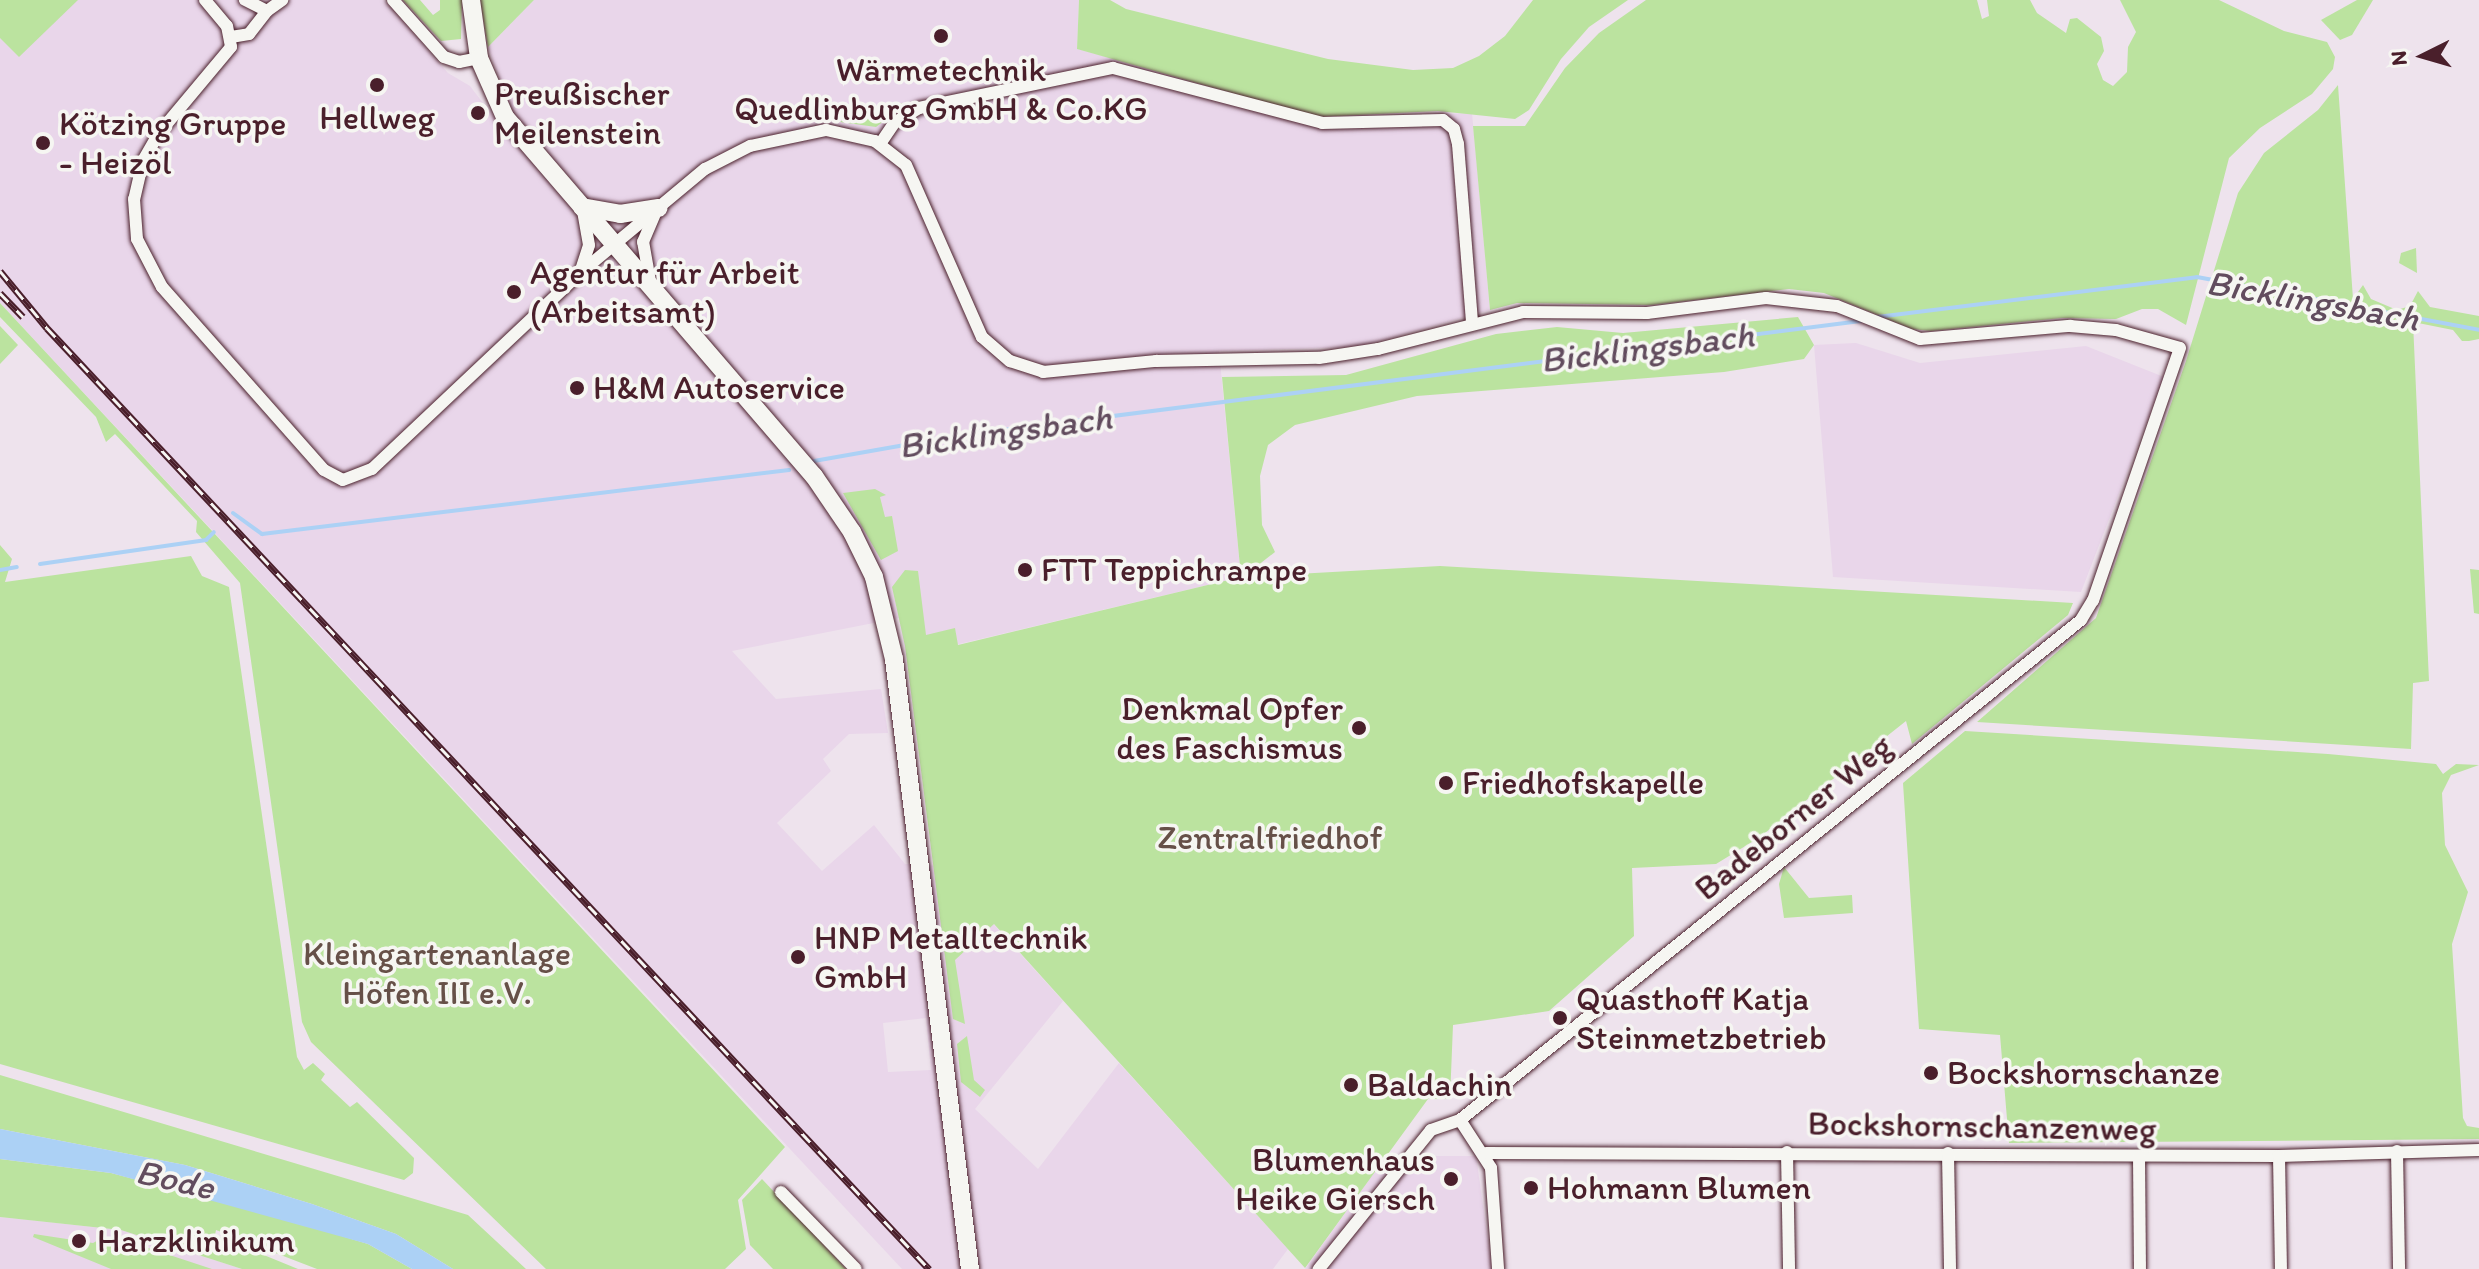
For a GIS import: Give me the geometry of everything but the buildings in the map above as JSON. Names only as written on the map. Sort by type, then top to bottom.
[{"type":"main road","points":[[471,0],[479,58],[505,117],[826,492],[852,532],[880,595],[896,673],[970,1269]]},
{"type":"main road","points":[[582,207],[620,214],[659,208]]},
{"type":"street","points":[[208,3],[225,0]]},
{"type":"street","points":[[245,0],[267,11]]},
{"type":"street","points":[[231,37],[249,34],[267,11],[282,0]]},
{"type":"street","points":[[393,0],[448,59],[479,58]]},
{"type":"street","points":[[208,3],[221,17],[231,37],[226,56],[174,114],[143,161],[134,199],[137,239],[162,287],[332,477],[355,479],[372,469],[580,273],[705,169],[750,146],[835,130],[880,144],[912,177],[982,337],[1020,366],[1043,372],[1156,361],[1319,358],[1378,349],[1472,322],[1458,144],[1454,129],[1443,120],[1322,123],[1113,68],[919,108],[894,123],[880,144]]},
{"type":"street","points":[[580,273],[589,245],[582,207]]},
{"type":"street","points":[[651,284],[643,242],[659,208]]},
{"type":"street","name":"Badeborner Weg","points":[[1319,1269],[1426,1134],[1442,1123],[1460,1120],[2081,620],[2093,600],[2180,348],[2160,341],[2070,326],[1920,339],[1877,325],[1857,314],[1808,300],[1766,298],[1647,313],[1535,310],[1472,322]]},
{"type":"street","points":[[1460,1120],[1486,1153],[1498,1269]]},
{"type":"street","name":"Bockshornschanzenweg","points":[[1486,1153],[2279,1156],[2479,1150]]},
{"type":"street","points":[[2397,1151],[2399,1269]]},
{"type":"street","points":[[1787,1152],[1789,1269]]},
{"type":"street","points":[[1948,1153],[1950,1269]]},
{"type":"street","points":[[2139,1156],[2140,1269]]},
{"type":"street","points":[[2279,1156],[2281,1269]]},
{"type":"street","points":[[781,1192],[856,1269]]},
{"type":"shaded area","points":[[0,0],[384,0],[448,73],[470,86],[489,111],[507,99],[488,47],[534,0],[1079,0],[1077,49],[1334,117],[1472,113],[1490,310],[1358,347],[1219,351],[1241,577],[913,655],[906,655],[899,618],[732,651],[776,699],[881,689],[888,733],[849,734],[823,759],[831,771],[777,823],[822,871],[874,825],[905,864],[941,866],[1063,1001],[975,1109],[1038,1169],[1119,1063],[1288,1249],[1273,1269],[902,1269],[0,303]],"holes":[[[926,1018],[931,1070],[888,1072],[883,1023]]]},
{"type":"shaded area","points":[[1856,343],[1920,363],[2086,346],[2164,377],[2081,592],[1833,577],[1814,345]]},
{"type":"shaded area","points":[[1386,1156],[1476,1156],[1492,1269],[1305,1269]]},
{"type":"shaded area","name":"Harzklinikum","points":[[0,1217],[121,1230],[242,1269],[0,1269]]},
{"type":"green space","points":[[0,0],[78,0],[19,57],[0,38]]},
{"type":"green space","points":[[403,0],[420,0],[433,15],[440,10],[440,0],[462,0],[461,39],[441,41]]},
{"type":"green space","points":[[480,0],[534,0],[488,47]]},
{"type":"green space","points":[[1079,0],[1110,0],[1126,9],[1328,59],[1413,70],[1453,68],[1479,56],[1505,36],[1533,0],[1628,0],[1589,27],[1561,59],[1529,110],[1515,119],[1438,111],[1317,117],[1077,49]]},
{"type":"green space","points":[[1646,0],[1977,0],[1982,19],[1989,16],[1987,0],[2030,0],[2037,13],[2066,33],[2070,19],[2077,18],[2101,37],[2104,51],[2097,64],[2103,80],[2113,86],[2127,72],[2128,47],[2136,32],[2120,0],[2219,0],[2284,31],[2327,42],[2335,57],[2333,69],[2312,94],[2260,128],[2229,158],[2186,325],[2158,309],[2142,309],[2116,319],[2062,318],[1931,331],[1912,329],[1824,293],[1789,289],[1651,305],[1517,303],[1490,310],[1473,126],[1525,126],[1565,68],[1599,33]]},
{"type":"green space","points":[[2357,0],[2373,0],[2352,35],[2340,40],[2321,20]]},
{"type":"green space","points":[[2338,85],[2353,299],[2363,285],[2371,299],[2397,310],[2410,306],[2418,291],[2430,307],[2479,316],[2479,339],[2469,341],[2462,341],[2453,330],[2413,322],[2429,681],[2413,683],[2411,749],[1977,722],[2096,618],[2186,361],[2238,193],[2264,153],[2318,110]]},
{"type":"green space","points":[[909,102],[876,127],[840,122],[850,114]]},
{"type":"green space","points":[[2416,248],[2417,273],[2399,263],[2401,253]]},
{"type":"green space","name":"Kleingartenanlage Höfen III e.V.","points":[[0,303],[785,1147],[738,1200],[746,1249],[725,1269],[546,1269],[311,1042],[302,1022],[240,583],[196,532],[197,521],[115,434],[106,442],[96,417],[0,317]]},
{"type":"green space","name":"Zentralfriedhof","points":[[1798,317],[1814,345],[1804,359],[1724,372],[1417,396],[1295,425],[1268,445],[1260,476],[1262,525],[1275,552],[1243,577],[1440,566],[2073,603],[2068,615],[1912,744],[1906,721],[1760,837],[1716,864],[1632,868],[1634,936],[1549,1011],[1453,1025],[1450,1099],[1428,1099],[1305,1268],[994,924],[955,960],[965,1024],[953,1019],[905,646],[892,587],[905,570],[918,571],[926,635],[955,628],[958,645],[1241,577],[1222,377],[1346,375],[1496,334],[1557,327],[1623,333]]},
{"type":"green space","points":[[0,326],[18,345],[0,364]]},
{"type":"green space","points":[[875,489],[886,495],[880,497],[885,517],[892,516],[898,551],[881,560],[843,493]]},
{"type":"green space","points":[[0,545],[12,559],[5,582],[191,556],[202,576],[229,587],[297,1057],[304,1070],[313,1063],[325,1074],[321,1080],[350,1107],[357,1102],[414,1158],[413,1173],[404,1180],[0,1064]]},
{"type":"green space","points":[[2470,569],[2479,570],[2479,614],[2474,613]]},
{"type":"green space","points":[[1965,731],[2328,754],[2436,764],[2443,774],[2456,764],[2479,765],[2451,775],[2442,793],[2445,845],[2468,892],[2452,944],[2463,1118],[2467,1126],[2479,1128],[2479,1139],[2009,1143],[2000,1035],[1919,1029],[1903,783]]},
{"type":"green space","points":[[1784,867],[1809,898],[1852,895],[1853,913],[1784,918],[1779,884]]},
{"type":"green space","points":[[967,1036],[974,1080],[985,1090],[980,1097],[961,1082],[957,1044]]},
{"type":"green space","points":[[0,1075],[468,1215],[526,1269],[453,1269],[396,1234],[312,1204],[185,1165],[0,1129]]},
{"type":"green space","points":[[0,1159],[111,1173],[299,1223],[368,1244],[412,1269],[317,1269],[216,1230],[215,1235],[298,1269],[242,1269],[121,1230],[0,1217]]},
{"type":"green space","points":[[762,1179],[846,1269],[773,1269],[750,1245],[742,1200]]},
{"type":"green space","points":[[34,1234],[93,1243],[102,1238],[124,1240],[212,1269],[111,1269],[33,1237]]},
{"type":"water","name":"Bode","points":[[0,1129],[185,1165],[312,1204],[396,1234],[453,1269],[412,1269],[368,1244],[111,1173],[0,1159]]},
{"type":"waterway","name":"Bicklingsbach","points":[[1877,317],[2197,277],[2479,330]]},
{"type":"waterway","name":"Bicklingsbach","points":[[814,461],[956,436],[1861,321]]},
{"type":"waterway","name":"Bicklingsbach","points":[[233,513],[262,534],[789,470]]},
{"type":"waterway","name":"Bicklingsbach","points":[[40,564],[206,540],[214,532]]},
{"type":"waterway","name":"Bicklingsbach","points":[[0,570],[17,567]]},
{"type":"railway","points":[[0,271],[47,328],[929,1269]]},
{"type":"railway","points":[[0,293],[23,317]]},
{"type":"place","name":"Wärmetechnik Quedlinburg GmbH & Co.KG","points":[[941,36]]},
{"type":"place","name":"Hellweg","points":[[377,85]]},
{"type":"place","name":"Preußischer Meilenstein","points":[[478,113]]},
{"type":"place","name":"Kötzing Gruppe - Heizöl","points":[[43,143]]},
{"type":"place","name":"Agentur für Arbeit (Arbeitsamt)","points":[[514,292]]},
{"type":"place","name":"H&M Autoservice","points":[[577,388]]},
{"type":"place","name":"FTT Teppichrampe","points":[[1025,570]]},
{"type":"place","name":"Denkmal Opfer des Faschismus","points":[[1359,728]]},
{"type":"place","name":"Friedhofskapelle","points":[[1446,783]]},
{"type":"place","name":"HNP Metalltechnik GmbH","points":[[798,957]]},
{"type":"place","name":"Quasthoff Katja Steinmetzbetrieb","points":[[1560,1018]]},
{"type":"place","name":"Bockshornschanze","points":[[1931,1073]]},
{"type":"place","name":"Baldachin","points":[[1351,1085]]},
{"type":"place","name":"Blumenhaus Heike Giersch","points":[[1451,1179]]},
{"type":"place","name":"Hohmann Blumen","points":[[1531,1188]]},
{"type":"place","name":"Harzklinikum","points":[[79,1241]]}]
